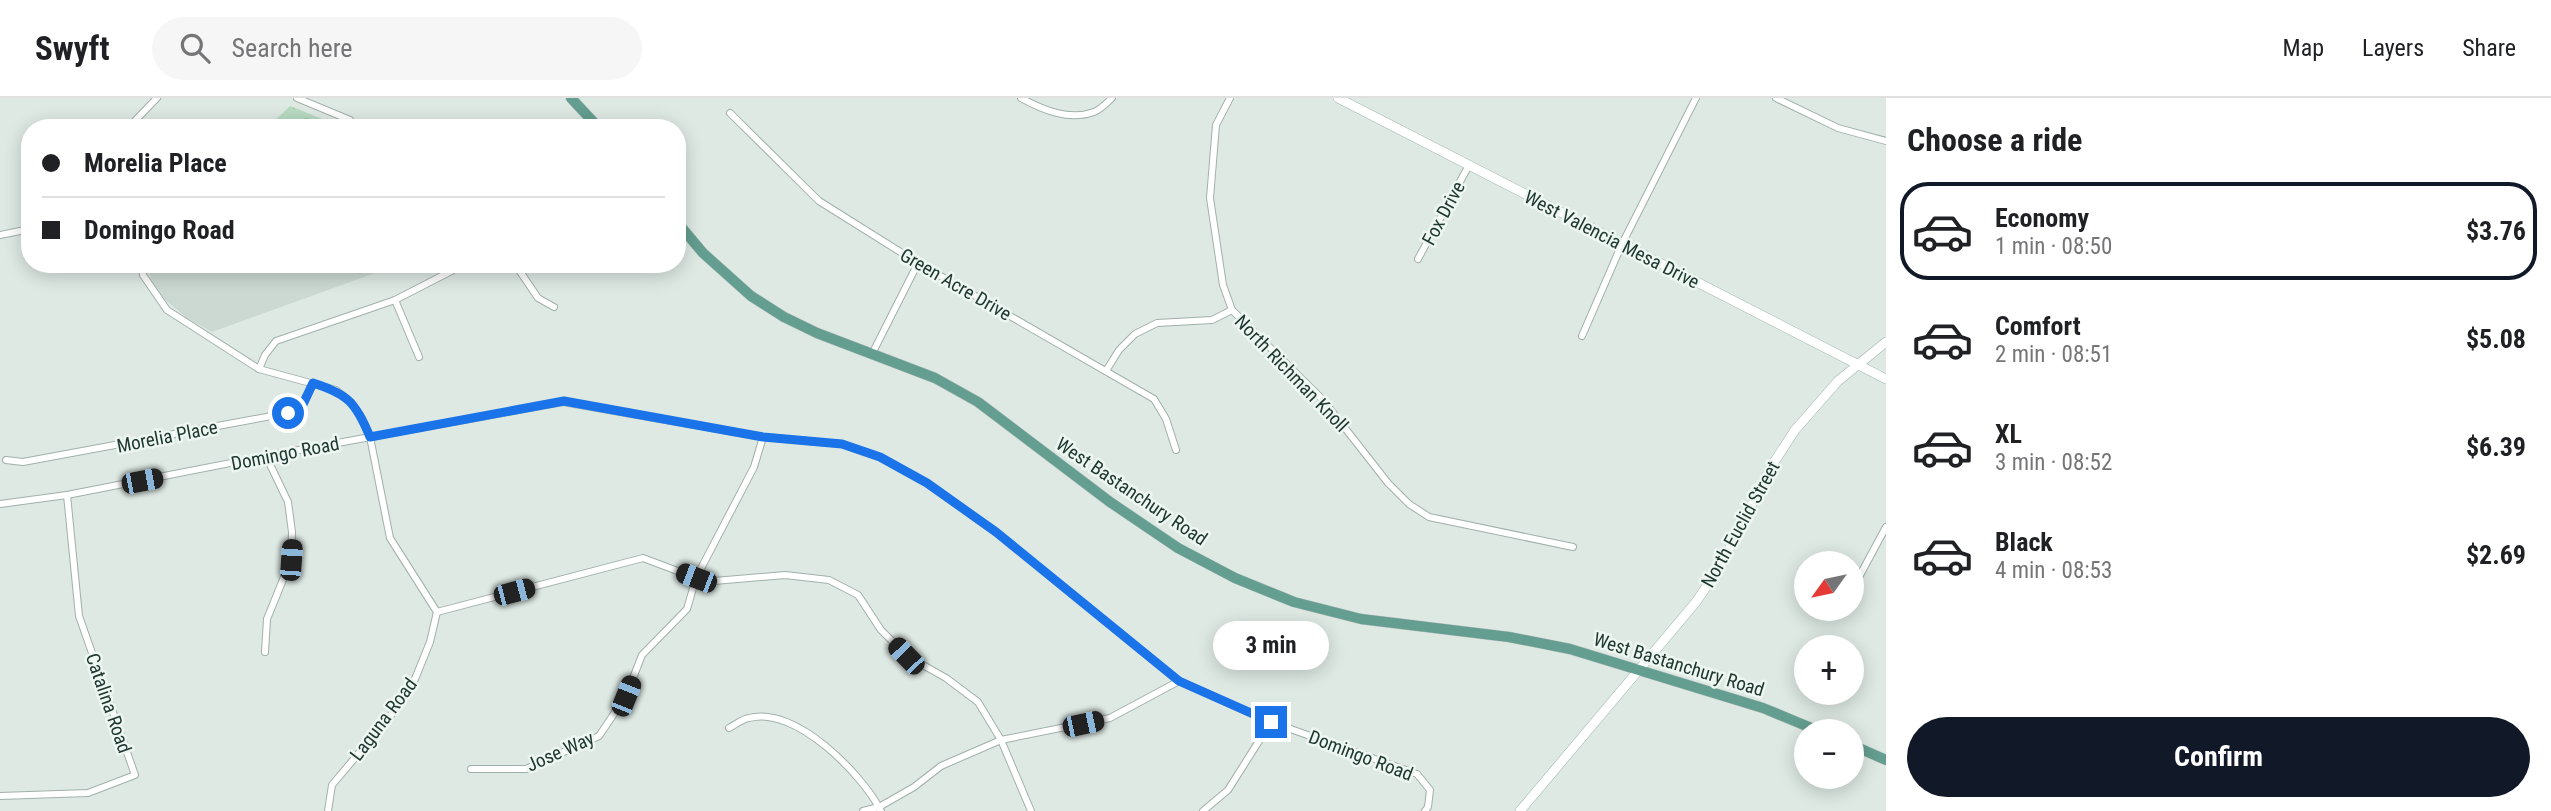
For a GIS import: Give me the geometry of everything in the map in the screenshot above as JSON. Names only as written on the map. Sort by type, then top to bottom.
[{"type":"main road","points":[[571,98],[590,119]]},
{"type":"main road","name":"West Bastanchury Road","points":[[686,233],[703,253],[751,296],[784,317],[817,334],[935,378],[978,402],[1110,502],[1178,548],[1264,591],[1321,610],[1361,619],[1509,637],[1570,649],[1763,708],[1794,721]]},
{"type":"main road","points":[[1864,750],[1886,760]]},
{"type":"street","points":[[137,119],[157,98]]},
{"type":"street","points":[[297,98],[348,119]]},
{"type":"street","points":[[1021,98],[1044,111],[1073,116],[1095,112],[1112,98]]},
{"type":"street","name":"North Richman Knoll","points":[[1230,98],[1216,125],[1210,198],[1223,285],[1231,310],[1322,400],[1388,483],[1409,504],[1429,517],[1573,547]]},
{"type":"street","name":"West Valencia Mesa Drive","points":[[1338,98],[1886,379]]},
{"type":"street","points":[[1582,336],[1622,244],[1696,98]]},
{"type":"street","points":[[1776,98],[1838,128],[1886,141]]},
{"type":"street","name":"Green Acre Drive","points":[[730,113],[819,201],[918,263],[1154,399],[1166,419],[1175,450]]},
{"type":"street","name":"Fox Drive","points":[[1418,259],[1468,167]]},
{"type":"street","points":[[0,235],[21,231]]},
{"type":"street","points":[[872,354],[918,263]]},
{"type":"street","points":[[143,273],[167,310],[259,369],[336,390],[351,402],[370,437],[390,538],[437,612],[643,558],[696,578],[713,581],[785,575],[829,580],[858,595],[881,630],[906,656],[946,678],[978,702],[1001,740],[1031,811]]},
{"type":"street","points":[[259,369],[265,355],[276,341],[396,300],[448,273]]},
{"type":"street","points":[[521,273],[538,299],[554,307]]},
{"type":"street","points":[[396,300],[419,357]]},
{"type":"street","points":[[1106,371],[1119,350],[1135,334],[1157,323],[1212,320],[1231,310]]},
{"type":"street","name":"North Euclid Street","points":[[1520,811],[1696,602],[1721,565],[1771,467],[1795,430],[1819,400],[1857,364],[1886,342]]},
{"type":"street","name":"Morelia Place","points":[[6,460],[23,462],[288,413],[303,404],[313,383]]},
{"type":"street","name":"Domingo Road","points":[[0,504],[67,495],[564,401],[763,437],[842,444],[880,457],[927,483],[996,532],[1179,681],[1271,722],[1417,774],[1430,790],[1425,811]]},
{"type":"street","name":"Jose Way","points":[[471,769],[526,769],[598,736],[626,696],[642,655],[687,609],[696,578],[754,467],[763,437]]},
{"type":"street","points":[[265,652],[267,619],[291,560],[292,532],[288,502],[266,456]]},
{"type":"street","name":"Catalina Road","points":[[0,796],[89,793],[135,775],[79,616],[67,495]]},
{"type":"street","points":[[1864,568],[1886,527]]},
{"type":"street","name":"Laguna Road","points":[[328,811],[332,785],[391,715],[415,679],[430,642],[437,612]]},
{"type":"street","points":[[863,811],[880,809],[941,766],[1001,740],[1110,718],[1179,681]]},
{"type":"street","points":[[729,728],[749,718],[766,717],[794,725],[819,740],[854,772],[880,809]]},
{"type":"street","points":[[1203,811],[1228,790],[1271,722]]},
{"type":"shaded area","points":[[150,273],[375,273],[212,332],[187,318],[165,300]]},
{"type":"green space","points":[[290,106],[322,119],[276,119]]},
{"type":"route","points":[[288,413],[303,404],[313,383],[336,390],[351,402],[370,437],[564,401],[763,437],[842,444],[880,457],[927,483],[996,532],[1179,681],[1271,722]]}]
